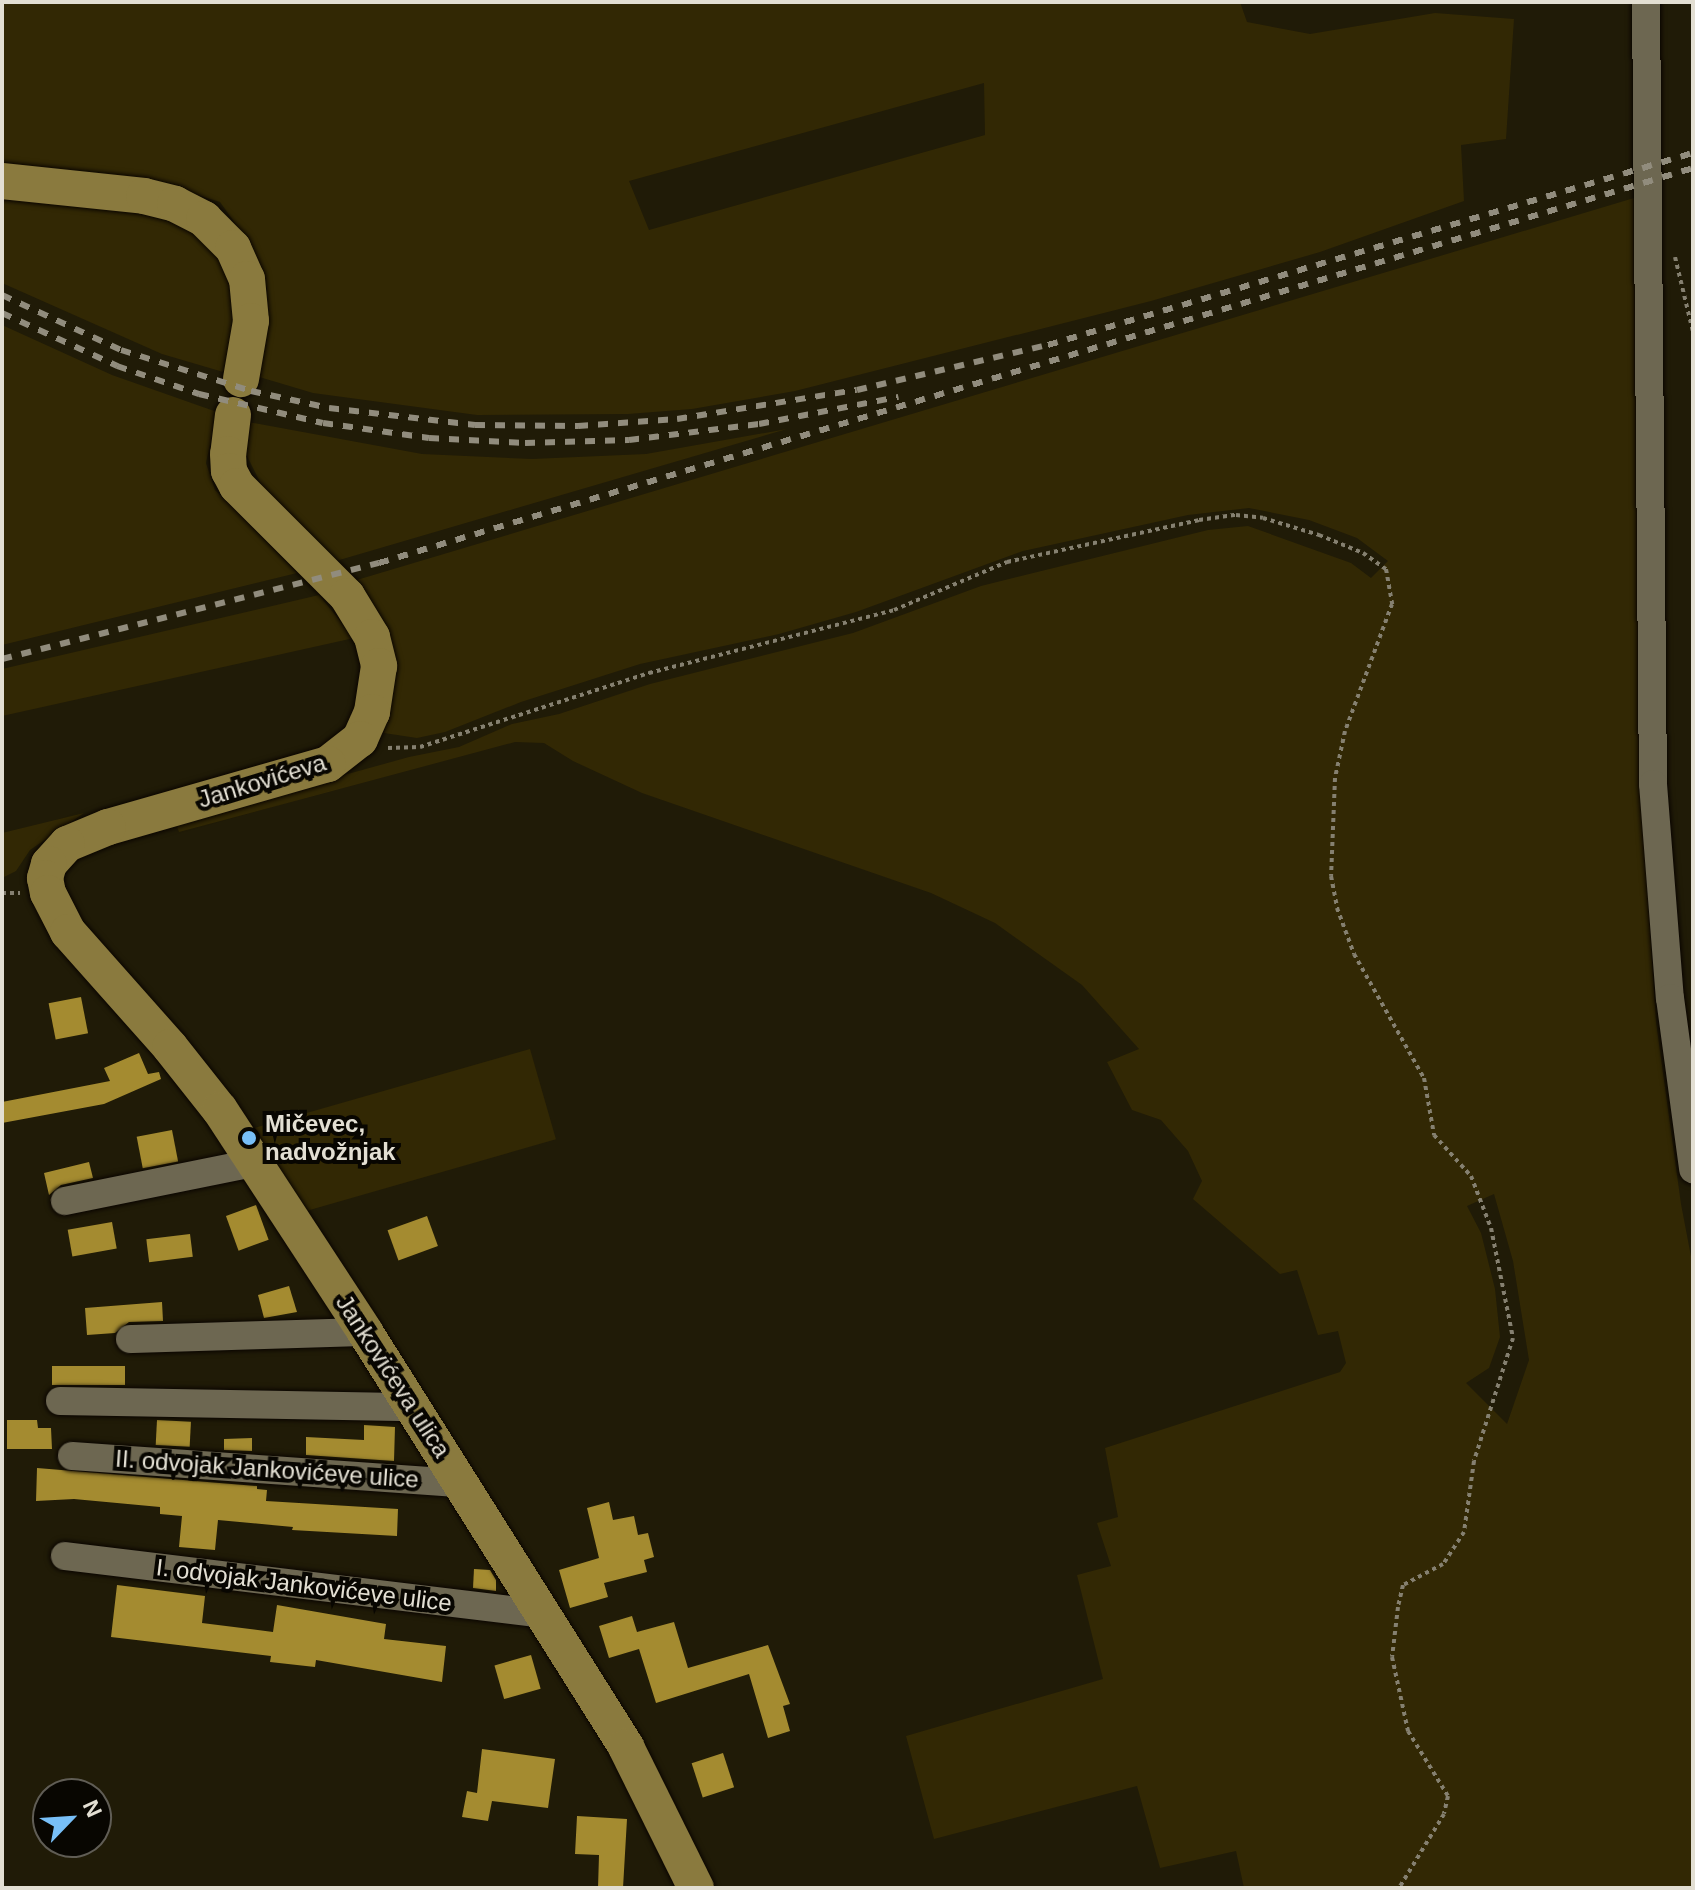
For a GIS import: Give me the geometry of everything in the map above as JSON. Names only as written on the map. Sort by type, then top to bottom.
[{"type":"main road","points":[[2,181],[144,196],[175,204],[204,219],[233,248],[247,279],[251,321],[241,379]]},
{"type":"main road","name":"Jankovićeva","points":[[48,893],[45,878],[51,860],[83,836],[312,771],[351,748],[372,712],[379,666],[372,637],[347,596],[237,486],[229,471],[228,454],[233,415]]},
{"type":"main road","name":"Jankovićeva ulica","points":[[48,893],[68,932],[179,1058],[220,1110],[414,1407],[626,1747],[696,1888]]},
{"type":"street","points":[[1646,2],[1653,784],[1670,998],[1693,1169]]},
{"type":"street","points":[[65,1201],[254,1163]]},
{"type":"street","points":[[130,1339],[365,1332]]},
{"type":"street","points":[[60,1401],[414,1407]]},
{"type":"street","name":"II. odvojak Jankovićeve ulice","points":[[72,1456],[461,1483]]},
{"type":"street","name":"I. odvojak Jankovićeve ulice","points":[[65,1556],[544,1614]]},
{"type":"path","points":[[351,748],[420,747],[649,673],[894,610],[1007,562],[1199,520],[1236,515],[1263,518],[1330,539],[1363,553],[1386,569],[1392,604],[1345,731],[1335,778],[1331,876],[1337,908],[1354,954],[1424,1078],[1434,1135],[1471,1176],[1491,1228],[1513,1338],[1474,1461],[1464,1532],[1443,1564],[1403,1585],[1398,1607],[1392,1657],[1408,1731],[1448,1796],[1444,1814],[1399,1888]]},
{"type":"shaded area","points":[[2,2],[1240,2],[1247,22],[1310,34],[1435,13],[1514,19],[1506,139],[1461,145],[1464,201],[1320,252],[1151,301],[795,391],[692,409],[628,414],[477,415],[313,393],[256,376],[266,337],[267,288],[247,240],[220,202],[191,193],[2,170]],"holes":[[[984,83],[985,135],[649,230],[629,181]]]},
{"type":"shaded area","points":[[2,194],[136,207],[185,226],[225,260],[236,302],[230,374],[162,354],[2,283]]},
{"type":"shaded area","points":[[1634,198],[1641,793],[1656,1022],[1681,1204],[1693,1267],[1693,1888],[1244,1888],[1236,1851],[1160,1868],[1137,1786],[934,1839],[906,1736],[1103,1679],[1077,1575],[1111,1566],[1097,1523],[1118,1517],[1105,1448],[1340,1372],[1346,1363],[1338,1331],[1318,1335],[1297,1270],[1280,1274],[1193,1199],[1202,1181],[1188,1151],[1161,1120],[1132,1110],[1107,1062],[1139,1049],[1082,985],[995,923],[931,893],[642,793],[573,761],[544,743],[515,742],[179,832],[175,822],[409,757],[459,747],[512,724],[559,714],[650,684],[853,633],[981,586],[1208,530],[1248,526],[1351,563],[1371,578],[1388,561],[1357,538],[1309,520],[1249,508],[1188,515],[1023,551],[856,612],[779,634],[640,664],[521,702],[445,732],[417,738],[384,733],[392,694],[350,582]],"holes":[[[1494,1194],[1513,1261],[1529,1360],[1507,1424],[1466,1383],[1489,1368],[1500,1337],[1495,1289],[1481,1233],[1467,1206]]]},
{"type":"shaded area","points":[[2,325],[112,375],[217,412],[206,463],[215,490],[297,573],[2,645]]},
{"type":"shaded area","points":[[248,422],[422,454],[532,459],[646,454],[787,429],[336,561],[266,494],[245,452]]},
{"type":"shaded area","points":[[319,595],[354,638],[2,716],[2,669]]},
{"type":"shaded area","points":[[84,813],[30,850],[16,871],[2,878],[2,833]]},
{"type":"shaded area","points":[[530,1049],[556,1139],[281,1218],[255,1128]]},
{"type":"building","points":[[81,997],[88,1033],[56,1040],[49,1003]]},
{"type":"building","points":[[139,1053],[148,1074],[159,1072],[161,1079],[104,1104],[2,1123],[2,1102],[110,1081],[104,1068]]},
{"type":"building","points":[[172,1130],[178,1161],[143,1168],[137,1137]]},
{"type":"building","points":[[89,1162],[93,1178],[61,1185],[49,1195],[44,1173]]},
{"type":"building","points":[[256,1205],[269,1240],[239,1251],[226,1216]]},
{"type":"building","points":[[427,1216],[438,1246],[398,1260],[388,1230]]},
{"type":"building","points":[[112,1222],[117,1249],[72,1256],[68,1230]]},
{"type":"building","points":[[190,1234],[193,1257],[149,1262],[146,1239]]},
{"type":"building","points":[[289,1286],[297,1312],[264,1318],[258,1295]]},
{"type":"building","points":[[162,1302],[163,1321],[129,1322],[115,1333],[87,1335],[85,1308]]},
{"type":"building","points":[[52,1366],[125,1366],[125,1385],[52,1385]]},
{"type":"building","points":[[7,1420],[37,1420],[38,1428],[51,1428],[52,1449],[7,1449]]},
{"type":"building","points":[[157,1420],[191,1422],[190,1447],[156,1445]]},
{"type":"building","points":[[364,1425],[395,1427],[394,1461],[306,1455],[306,1437],[364,1440]]},
{"type":"building","points":[[252,1438],[252,1451],[224,1450],[224,1439]]},
{"type":"building","points":[[37,1468],[257,1486],[257,1489],[267,1490],[266,1501],[398,1509],[397,1536],[292,1530],[293,1527],[218,1520],[215,1550],[179,1547],[182,1516],[160,1514],[160,1507],[74,1499],[36,1501]]},
{"type":"building","points":[[609,1502],[613,1520],[634,1516],[638,1535],[648,1533],[654,1557],[644,1560],[647,1572],[604,1583],[608,1597],[570,1608],[559,1570],[599,1558],[587,1508]]},
{"type":"building","points":[[474,1569],[490,1570],[496,1580],[496,1591],[473,1588]]},
{"type":"building","points":[[117,1585],[205,1596],[202,1623],[273,1632],[277,1605],[386,1624],[384,1639],[446,1646],[442,1682],[316,1660],[315,1667],[270,1662],[271,1656],[111,1637]]},
{"type":"building","points":[[632,1616],[637,1632],[674,1622],[688,1668],[768,1645],[790,1704],[783,1706],[790,1731],[768,1738],[749,1674],[656,1703],[639,1649],[609,1658],[599,1626]]},
{"type":"building","points":[[531,1655],[541,1689],[504,1699],[494,1665]]},
{"type":"building","points":[[482,1749],[555,1759],[548,1808],[492,1801],[488,1821],[462,1817],[467,1791],[477,1793]]},
{"type":"building","points":[[723,1753],[734,1787],[703,1797],[692,1763]]},
{"type":"building","points":[[577,1816],[627,1819],[623,1888],[598,1888],[599,1855],[575,1854]]},
{"type":"railway","points":[[2,295],[121,350],[251,391],[329,408],[475,425],[578,426],[677,419],[857,390],[1048,345],[1693,153]]},
{"type":"railway","points":[[2,659],[379,563],[1693,168]]},
{"type":"railway","points":[[2,313],[117,366],[199,394],[323,423],[429,438],[525,443],[629,440],[759,424],[898,397]]},
{"type":"place","name":"Mičevec, nadvožnjak","points":[[249,1138]]}]
